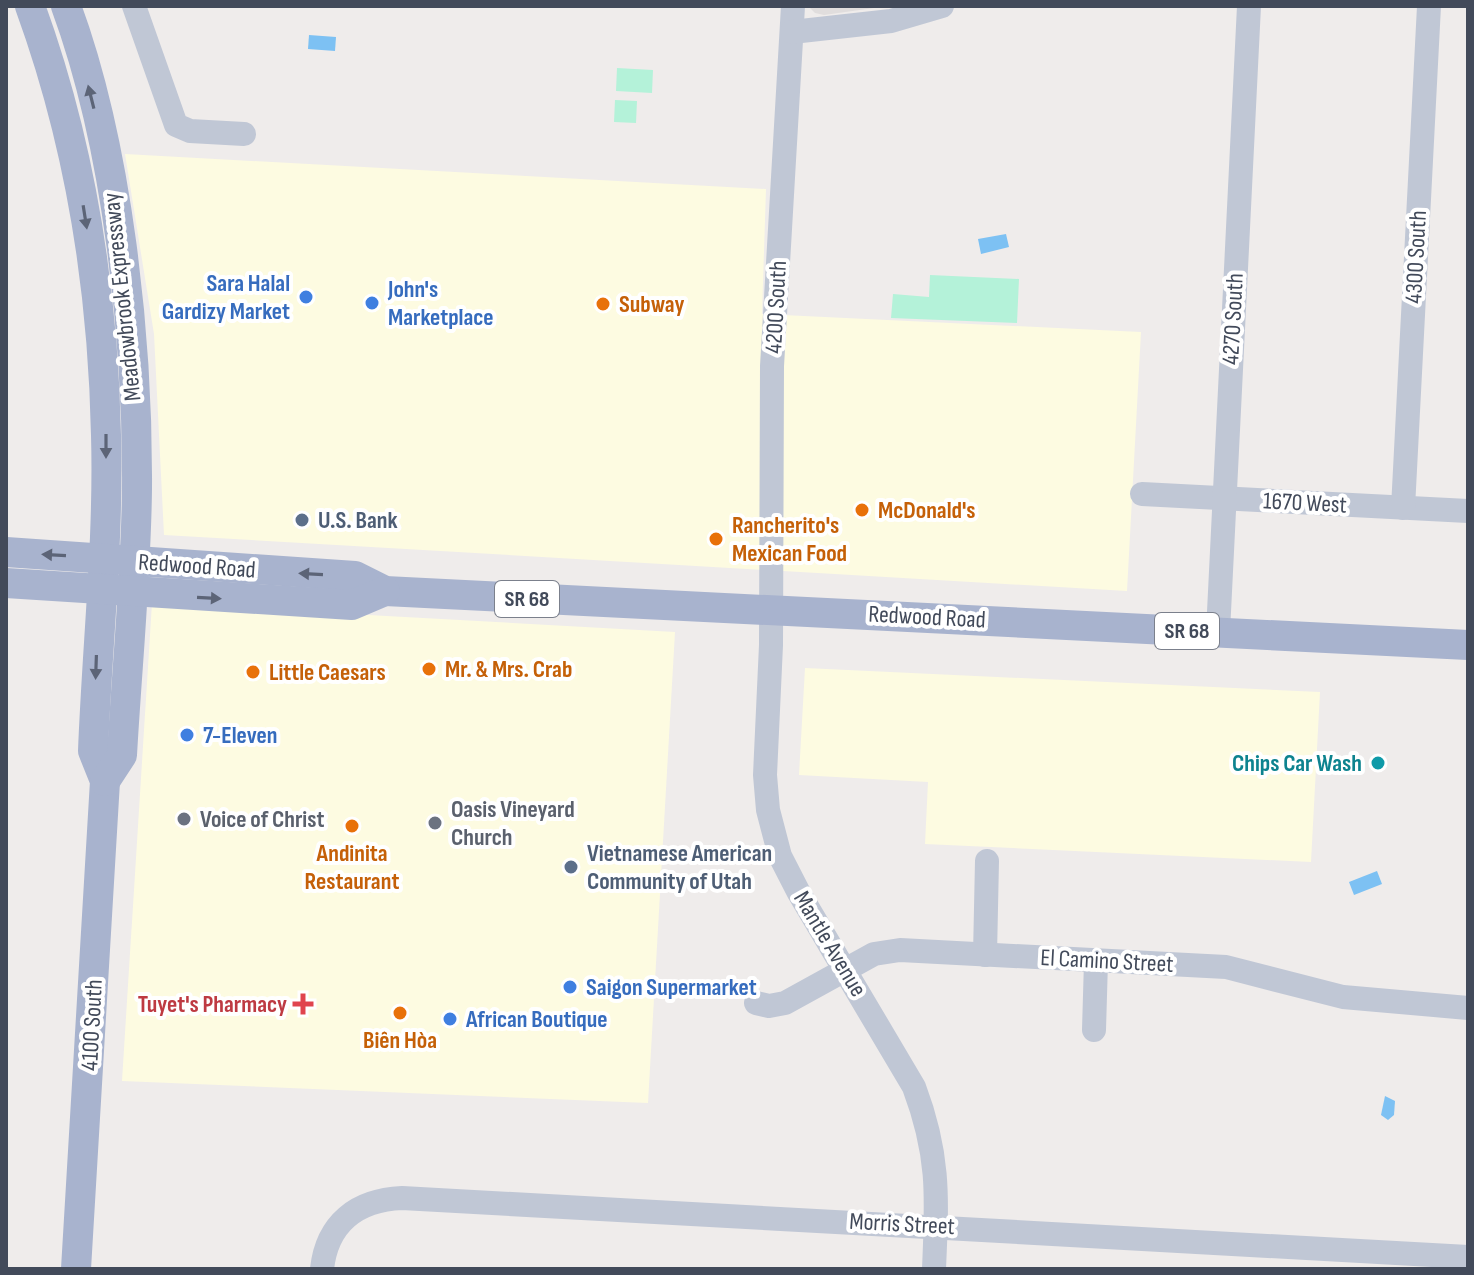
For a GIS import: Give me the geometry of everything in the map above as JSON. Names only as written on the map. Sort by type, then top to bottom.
[{"type":"main road","name":"Meadowbrook Expressway","points":[[30,6],[58,94],[81,191],[96,281],[106,435],[100,575]]},
{"type":"main road","name":"Meadowbrook Expressway","points":[[66,6],[97,120],[124,284],[137,436],[131,593]]},
{"type":"main road","points":[[58,94],[80,130],[95,184],[110,188]]},
{"type":"main road","name":"Redwood Road","points":[[6,552],[100,575],[131,593],[352,605],[385,591]]},
{"type":"main road","name":"Redwood Road","points":[[6,583],[100,575],[133,562],[355,576],[385,591],[1468,645]]},
{"type":"main road","name":"4100 South","points":[[76,1269],[105,781],[93,751],[100,575]]},
{"type":"main road","name":"4100 South","points":[[105,781],[122,755],[131,593]]},
{"type":"street","points":[[134,6],[176,125],[190,131],[244,134]]},
{"type":"street","name":"4200 South","points":[[772,609],[772,366],[793,6]]},
{"type":"street","points":[[792,32],[891,21],[942,6]]},
{"type":"street","name":"4270 South","points":[[1218,632],[1249,6]]},
{"type":"street","name":"4300 South","points":[[1403,508],[1429,6]]},
{"type":"street","name":"1670 West","points":[[1142,494],[1468,511]]},
{"type":"street","name":"Mantle Avenue","points":[[772,609],[765,775],[768,810],[780,856],[914,1087],[928,1125],[937,1170],[934,1269]]},
{"type":"street","points":[[985,955],[987,861]]},
{"type":"street","name":"El Camino Street","points":[[756,1003],[785,1003],[887,950],[1226,967],[1343,997],[1468,1008]]},
{"type":"street","points":[[1094,1030],[1096,961]]},
{"type":"street","name":"Morris Street","points":[[322,1269],[328,1241],[342,1219],[373,1201],[402,1198],[936,1225],[1468,1257]]},
{"type":"shaded area","points":[[808,6],[888,6],[824,15],[815,13]]},
{"type":"shaded area","points":[[125,154],[766,189],[762,314],[1141,332],[1127,591],[164,535],[154,334]]},
{"type":"shaded area","points":[[152,603],[675,632],[648,1103],[122,1081]]},
{"type":"shaded area","points":[[805,668],[1320,692],[1311,862],[925,844],[928,782],[799,775]]},
{"type":"green space","points":[[617,68],[653,70],[652,93],[616,91]]},
{"type":"green space","points":[[615,100],[637,101],[636,123],[614,122]]},
{"type":"green space","points":[[930,275],[1019,279],[1017,323],[891,318],[893,294],[929,297]]},
{"type":"water","points":[[309,35],[336,37],[335,51],[308,49]]},
{"type":"water","points":[[1006,234],[1009,247],[981,254],[978,239]]},
{"type":"water","points":[[1377,871],[1382,884],[1354,895],[1349,882]]},
{"type":"water","points":[[1385,1096],[1395,1101],[1394,1115],[1388,1120],[1381,1115]]},
{"type":"place","name":"Sara Halal Gardizy Market","points":[[306,297]]},
{"type":"place","name":"John's Marketplace","points":[[372,303]]},
{"type":"place","name":"Subway","points":[[603,304]]},
{"type":"place","name":"McDonald's","points":[[862,510]]},
{"type":"place","name":"U.S. Bank","points":[[302,520]]},
{"type":"place","name":"Rancherito's Mexican Food","points":[[716,539]]},
{"type":"place","name":"Mr. & Mrs. Crab","points":[[429,669]]},
{"type":"place","name":"Little Caesars","points":[[253,672]]},
{"type":"place","name":"7-Eleven","points":[[187,735]]},
{"type":"place","name":"Chips Car Wash","points":[[1378,763]]},
{"type":"place","name":"Voice of Christ","points":[[184,819]]},
{"type":"place","name":"Oasis Vineyard Church","points":[[435,823]]},
{"type":"place","name":"Andinita Restaurant","points":[[352,826]]},
{"type":"place","name":"Vietnamese American Community of Utah","points":[[571,867]]},
{"type":"place","name":"Saigon Supermarket","points":[[570,987]]},
{"type":"place","name":"Tuyet's Pharmacy","points":[[303,1004]]},
{"type":"place","name":"Biên Hòa","points":[[400,1013]]},
{"type":"place","name":"African Boutique","points":[[450,1019]]}]
